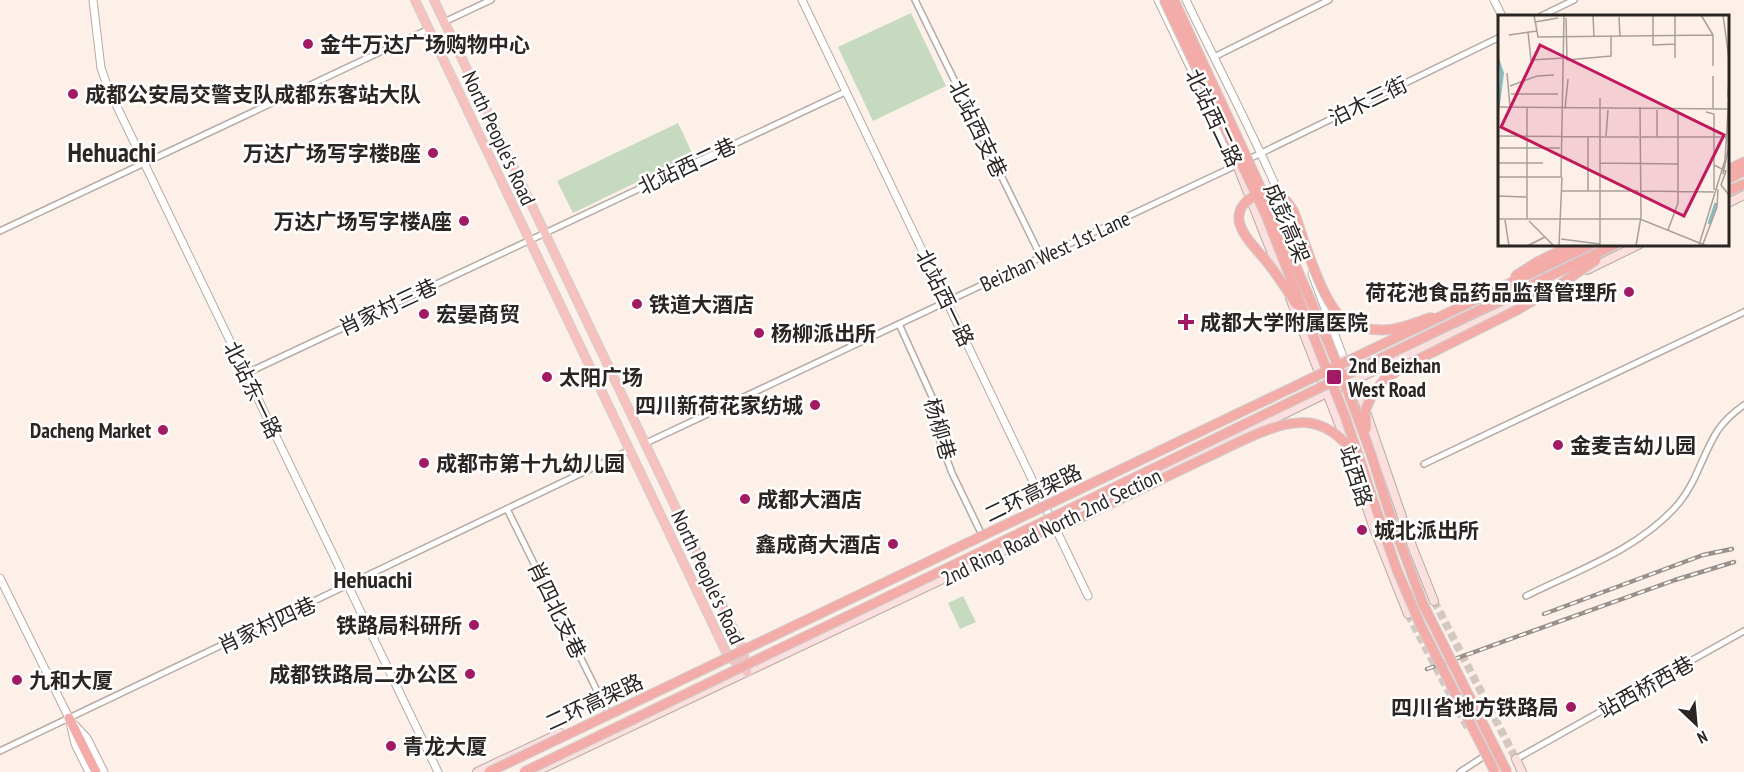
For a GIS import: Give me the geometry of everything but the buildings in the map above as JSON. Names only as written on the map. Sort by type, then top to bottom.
[{"type":"highway","name":"成彭高架","points":[[1164,0],[1265,213],[1344,416],[1396,570],[1493,772]]},
{"type":"highway","name":"成彭高架","points":[[1174,0],[1272,212],[1357,414],[1373,460]]},
{"type":"highway","points":[[1729,170],[1744,162]]},
{"type":"highway","points":[[1729,176],[1744,169]]},
{"type":"highway","points":[[1729,191],[1744,184]]},
{"type":"highway","points":[[1729,197],[1744,190]]},
{"type":"highway","points":[[1307,319],[1244,232],[1239,220],[1241,209],[1251,197],[1264,193],[1277,194],[1287,201],[1294,212],[1325,294],[1334,310],[1347,322],[1365,329],[1385,330],[1471,303]]},
{"type":"highway","points":[[1483,297],[1538,262],[1570,246]]},
{"type":"highway","name":"二环高架路","points":[[489,772],[1588,246]]},
{"type":"highway","name":"二环高架路","points":[[524,772],[748,666],[1613,246]]},
{"type":"highway","points":[[1507,772],[1423,604],[1392,521],[1373,460],[1365,411],[1372,395],[1384,380],[1405,366],[1517,310],[1614,246]]},
{"type":"highway","points":[[972,556],[1074,521],[1246,439],[1285,424],[1307,422],[1323,427],[1340,438],[1351,449],[1362,466]]},
{"type":"highway","points":[[69,718],[93,770]]},
{"type":"main road","name":"North People's Road","points":[[415,0],[728,654],[747,672]]},
{"type":"main road","name":"North People's Road","points":[[434,0],[742,647],[747,672]]},
{"type":"main road","name":"北站西二路","points":[[1237,165],[1319,371]]},
{"type":"main road","points":[[1729,202],[1744,195]]},
{"type":"main road","name":"2nd Ring Road North 2nd Section","points":[[477,772],[1578,246]]},
{"type":"main road","name":"2nd Ring Road North 2nd Section","points":[[536,772],[1055,526],[1636,246]]},
{"type":"main road","name":"站西路","points":[[1344,359],[1354,380],[1412,546],[1434,601]]},
{"type":"main road","name":"站西路","points":[[1319,371],[1373,526],[1408,614]]},
{"type":"main road","points":[[1483,757],[1493,772]]},
{"type":"main road","points":[[1516,759],[1522,772]]},
{"type":"street","name":"北站东一路","points":[[93,0],[103,77],[438,772]]},
{"type":"street","points":[[444,22],[491,0]]},
{"type":"street","name":"北站西一路","points":[[802,0],[1088,596]]},
{"type":"street","name":"北站西支巷","points":[[915,0],[1041,257]]},
{"type":"street","name":"北站西二路","points":[[1158,0],[1237,165]]},
{"type":"street","name":"北站西二路","points":[[1186,0],[1289,215],[1344,359]]},
{"type":"street","points":[[1214,57],[1329,0]]},
{"type":"street","points":[[1494,0],[1502,15]]},
{"type":"street","points":[[1543,15],[1574,0]]},
{"type":"street","points":[[0,231],[429,29]]},
{"type":"street","name":"泊木三街","points":[[1237,165],[1498,38]]},
{"type":"street","name":"北站西二巷","points":[[530,240],[845,92]]},
{"type":"street","name":"Beizhan West 1st Lane","points":[[645,443],[1237,165]]},
{"type":"street","name":"肖家村三巷","points":[[245,374],[530,240]]},
{"type":"street","points":[[1612,246],[1617,256]]},
{"type":"street","points":[[1424,464],[1744,312]]},
{"type":"street","name":"杨柳巷","points":[[899,324],[937,410],[935,422],[952,473],[981,533]]},
{"type":"street","points":[[1526,596],[1614,553],[1655,527],[1690,487],[1717,431],[1729,416],[1744,405]]},
{"type":"street","name":"肖家村四巷","points":[[0,751],[630,450]]},
{"type":"street","name":"肖四北支巷","points":[[507,509],[607,711]]},
{"type":"street","points":[[0,578],[69,718],[87,738],[104,772]]},
{"type":"street","name":"站西桥西巷","points":[[1516,759],[1744,632]]},
{"type":"street","points":[[1460,772],[1483,757]]},
{"type":"green space","points":[[911,13],[946,86],[873,121],[838,47]]},
{"type":"green space","points":[[678,123],[693,155],[573,213],[557,181]]},
{"type":"green space","points":[[963,596],[976,622],[960,629],[948,603]]},
{"type":"tunnel","points":[[1434,601],[1516,759]]},
{"type":"tunnel","points":[[1408,614],[1469,730]]},
{"type":"railway","points":[[1544,614],[1703,555],[1732,549]]},
{"type":"railway","points":[[1427,669],[1675,580],[1734,562]]},
{"type":"place","name":"金牛万达广场购物中心","points":[[308,44]]},
{"type":"place","name":"成都公安局交警支队成都东客站大队","points":[[73,94]]},
{"type":"place","name":"万达广场写字楼B座","points":[[433,153]]},
{"type":"place","name":"万达广场写字楼A座","points":[[464,221]]},
{"type":"place","name":"荷花池食品药品监督管理所","points":[[1629,292]]},
{"type":"place","name":"铁道大酒店","points":[[637,304]]},
{"type":"place","name":"宏晏商贸","points":[[424,314]]},
{"type":"place","name":"成都大学附属医院","points":[[1186,322]]},
{"type":"place","name":"杨柳派出所","points":[[759,333]]},
{"type":"place","name":"太阳广场","points":[[547,377]]},
{"type":"place","name":"2nd Beizhan West Road","points":[[1334,377]]},
{"type":"place","name":"四川新荷花家纺城","points":[[815,405]]},
{"type":"place","name":"Dacheng Market","points":[[163,430]]},
{"type":"place","name":"金麦吉幼儿园","points":[[1558,445]]},
{"type":"place","name":"成都市第十九幼儿园","points":[[424,463]]},
{"type":"place","name":"成都大酒店","points":[[745,499]]},
{"type":"place","name":"城北派出所","points":[[1362,530]]},
{"type":"place","name":"鑫成商大酒店","points":[[893,544]]},
{"type":"place","name":"铁路局科研所","points":[[474,625]]},
{"type":"place","name":"成都铁路局二办公区","points":[[470,674]]},
{"type":"place","name":"九和大厦","points":[[17,680]]},
{"type":"place","name":"四川省地方铁路局","points":[[1571,707]]},
{"type":"place","name":"青龙大厦","points":[[391,746]]},
{"type":"district","name":"Hehuachi","points":[[112,152]]},
{"type":"district","name":"Hehuachi","points":[[373,579]]}]
